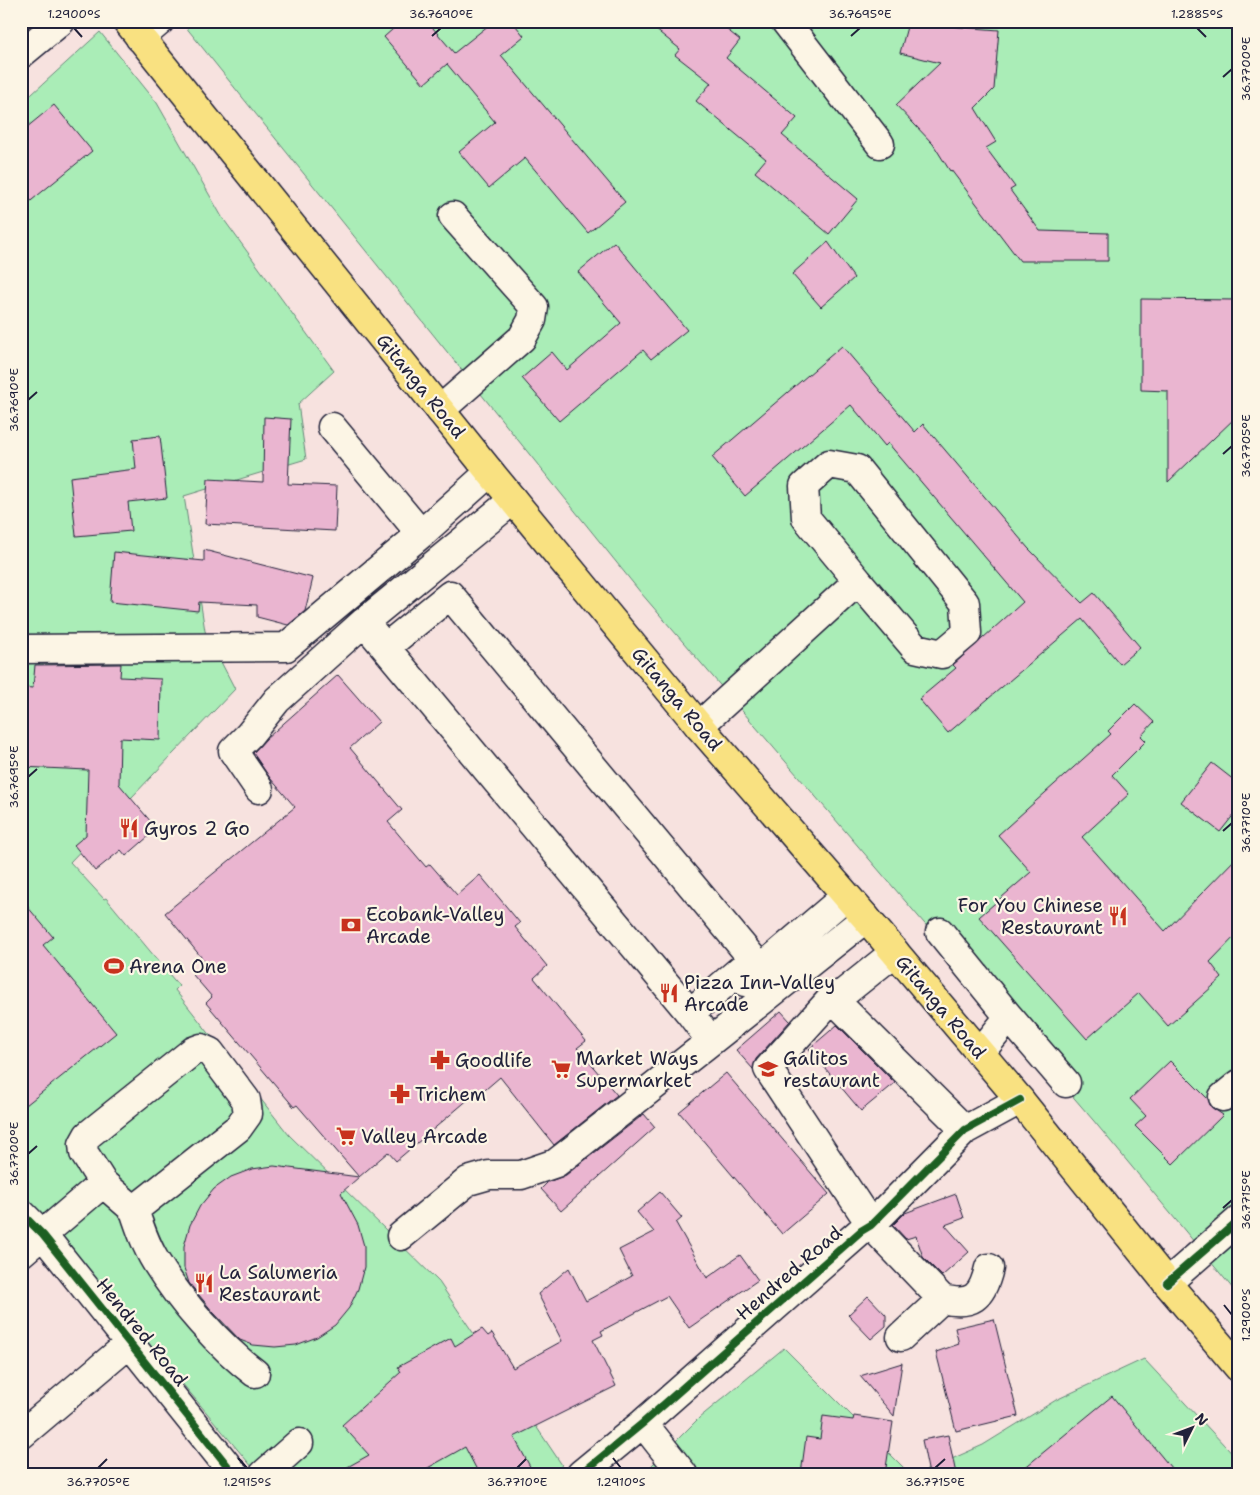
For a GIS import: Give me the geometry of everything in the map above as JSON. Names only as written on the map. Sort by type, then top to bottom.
[{"type":"main road","name":"Gitanga Road","points":[[142,27],[490,472],[699,726],[866,918],[1020,1100],[1166,1283],[1239,1368]]},
{"type":"street","points":[[21,54],[61,21]]},
{"type":"street","points":[[785,21],[880,144]]},
{"type":"street","points":[[440,410],[522,338],[532,320],[534,308],[453,216]]},
{"type":"street","points":[[332,427],[421,534]]},
{"type":"street","points":[[829,464],[857,469],[966,603],[967,633],[942,654],[915,648],[858,581],[806,518],[804,486],[829,464]]},
{"type":"street","points":[[21,648],[286,646],[421,534],[490,472]]},
{"type":"street","points":[[259,789],[234,751],[277,700],[364,622],[514,500]]},
{"type":"street","points":[[430,568],[450,595],[764,971]]},
{"type":"street","points":[[699,726],[858,581]]},
{"type":"street","points":[[386,647],[450,595]]},
{"type":"street","points":[[364,622],[700,1026]]},
{"type":"street","points":[[401,1236],[468,1182],[489,1175],[521,1175],[556,1163],[700,1026],[846,896]]},
{"type":"street","points":[[700,1026],[764,971],[866,918]]},
{"type":"street","points":[[940,932],[1066,1083]]},
{"type":"street","points":[[894,952],[845,992],[832,998],[768,1069],[871,1225],[942,1299],[954,1302],[967,1302],[979,1295],[986,1284],[989,1268]]},
{"type":"street","points":[[832,998],[965,1130]]},
{"type":"street","points":[[980,1053],[1009,1017]]},
{"type":"street","points":[[134,1210],[238,1128],[248,1114],[246,1100],[210,1052],[201,1048],[193,1051],[88,1135],[83,1144],[84,1153],[103,1182],[134,1210],[143,1236],[156,1262],[184,1299],[215,1338],[239,1361],[255,1373]]},
{"type":"street","name":"Hendred Road","points":[[581,1474],[643,1423],[861,1231],[871,1225],[965,1130],[1020,1100]]},
{"type":"street","points":[[21,1253],[103,1182]]},
{"type":"street","name":"Hendred Road","points":[[21,1213],[43,1235],[234,1474]]},
{"type":"street","points":[[1166,1283],[1239,1220]]},
{"type":"street","points":[[901,1337],[942,1299]]},
{"type":"street","points":[[21,1435],[130,1343]]},
{"type":"street","points":[[643,1423],[683,1474]]},
{"type":"street","points":[[264,1474],[299,1443]]},
{"type":"green space","points":[[181,21],[1239,21],[1239,1296],[1093,1120],[641,593]]},
{"type":"green space","points":[[100,32],[157,103],[222,217],[334,371],[298,404],[306,459],[184,496],[205,631],[235,689],[70,862],[104,899],[106,898],[179,986],[175,990],[289,1135],[439,1282],[562,1465],[551,1474],[258,1474],[21,1191],[21,104]]},
{"type":"green space","points":[[784,1348],[910,1474],[643,1474],[699,1418]]},
{"type":"green space","points":[[1144,1359],[1239,1461],[1239,1474],[918,1474],[983,1445],[1056,1400]]},
{"type":"building","points":[[402,21],[427,21],[454,53],[494,21],[512,21],[524,36],[501,55],[625,202],[588,233],[525,158],[489,188],[459,152],[495,122],[447,64],[424,84],[384,37]]},
{"type":"building","points":[[645,21],[716,21],[740,40],[726,58],[797,118],[782,135],[858,199],[829,234],[755,172],[766,159],[696,101],[711,83],[675,55],[680,49]]},
{"type":"building","points":[[908,23],[999,30],[994,89],[975,108],[996,142],[986,148],[1015,187],[1010,190],[1040,231],[1108,233],[1108,261],[1020,261],[950,171],[933,144],[896,105],[940,63],[900,53]]},
{"type":"building","points":[[54,105],[92,151],[21,209],[21,132]]},
{"type":"building","points":[[614,242],[687,330],[651,359],[643,350],[559,421],[522,378],[552,352],[567,370],[621,323],[578,272]]},
{"type":"building","points":[[828,242],[854,278],[821,307],[792,274]]},
{"type":"building","points":[[1141,299],[1236,300],[1236,417],[1168,482],[1168,391],[1141,390]]},
{"type":"building","points":[[842,346],[915,432],[923,424],[1028,548],[1082,603],[1094,593],[1140,647],[1120,664],[1082,619],[948,733],[919,699],[956,668],[953,665],[1023,602],[888,443],[885,446],[851,405],[745,496],[712,457]]},
{"type":"building","points":[[264,417],[291,419],[288,484],[337,486],[335,531],[205,524],[208,479],[263,482]]},
{"type":"building","points":[[160,436],[167,498],[128,502],[131,531],[76,536],[70,477],[136,469],[133,439]]},
{"type":"building","points":[[204,550],[313,578],[305,611],[288,625],[257,617],[257,605],[199,602],[198,611],[110,602],[114,552],[204,561]]},
{"type":"building","points":[[121,664],[120,677],[161,679],[160,740],[120,738],[119,784],[157,829],[126,856],[121,850],[95,871],[74,845],[86,835],[88,770],[21,767],[21,687],[33,688],[35,665]]},
{"type":"building","points":[[338,675],[379,722],[350,748],[402,810],[388,822],[426,867],[430,864],[457,895],[480,875],[520,923],[515,927],[547,966],[534,978],[586,1041],[577,1048],[617,1095],[554,1145],[500,1077],[479,1095],[477,1092],[396,1161],[388,1152],[359,1177],[297,1105],[294,1107],[206,1003],[212,997],[193,975],[206,963],[165,913],[295,807],[270,778],[253,753],[266,739]]},
{"type":"building","points":[[1135,704],[1154,722],[1141,736],[1146,741],[1112,775],[1129,794],[1082,837],[1165,931],[1239,855],[1239,932],[1210,962],[1222,978],[1168,1026],[1139,993],[1087,1039],[979,917],[1031,872],[998,835],[1111,734],[1108,731]]},
{"type":"building","points":[[1212,763],[1239,784],[1239,808],[1220,832],[1181,802]]},
{"type":"building","points":[[21,899],[53,937],[43,945],[116,1033],[21,1109]]},
{"type":"building","points":[[781,1011],[790,1021],[756,1059],[753,1069],[736,1050]]},
{"type":"building","points":[[837,1025],[895,1083],[861,1111],[809,1049]]},
{"type":"building","points":[[1170,1061],[1208,1099],[1211,1107],[1223,1115],[1173,1164],[1135,1126],[1146,1116],[1130,1099]]},
{"type":"building","points":[[726,1073],[829,1194],[782,1234],[679,1112]]},
{"type":"building","points":[[644,1114],[655,1127],[561,1211],[541,1189],[548,1182],[566,1175]]},
{"type":"building","points":[[274,1166],[359,1177],[341,1193],[358,1225],[364,1246],[364,1267],[358,1289],[349,1308],[335,1325],[317,1337],[296,1345],[275,1347],[253,1345],[240,1340],[189,1283],[184,1268],[184,1246],[190,1225],[200,1206],[214,1189],[231,1177],[252,1169]]},
{"type":"building","points":[[660,1192],[682,1218],[676,1223],[707,1278],[740,1255],[758,1280],[689,1328],[667,1296],[601,1331],[603,1335],[593,1340],[616,1386],[514,1437],[534,1474],[479,1474],[465,1447],[417,1474],[335,1474],[369,1455],[342,1425],[401,1372],[398,1367],[451,1338],[455,1346],[482,1329],[488,1336],[492,1333],[513,1368],[562,1341],[538,1294],[569,1268],[586,1301],[632,1276],[619,1250],[654,1232],[637,1212]]},
{"type":"building","points":[[956,1194],[964,1218],[945,1225],[969,1252],[942,1276],[923,1257],[916,1236],[906,1239],[893,1225],[905,1213]]},
{"type":"building","points":[[868,1296],[886,1315],[886,1326],[871,1339],[848,1315]]},
{"type":"building","points":[[994,1319],[1018,1416],[956,1431],[936,1352],[959,1344],[955,1328]]},
{"type":"building","points":[[902,1363],[894,1416],[860,1376]]},
{"type":"building","points":[[1112,1396],[1176,1474],[1017,1474]]},
{"type":"building","points":[[823,1416],[853,1420],[854,1416],[893,1422],[885,1474],[801,1474],[806,1437],[820,1439]]},
{"type":"building","points":[[948,1435],[956,1474],[929,1474],[922,1440]]},
{"type":"cycle path","points":[[581,1474],[643,1423],[861,1231],[871,1225],[965,1130],[1020,1100]]},
{"type":"cycle path","points":[[21,1213],[43,1235],[234,1474]]},
{"type":"cycle path","points":[[1167,1283],[1239,1220]]},
{"type":"place","name":"Gyros 2 Go","points":[[129,828]]},
{"type":"place","name":"For You Chinese Restaurant","points":[[1118,916]]},
{"type":"place","name":"Ecobank-Valley Arcade","points":[[351,925]]},
{"type":"place","name":"Arena One","points":[[114,966]]},
{"type":"place","name":"Pizza Inn-Valley Arcade","points":[[669,993]]},
{"type":"place","name":"Goodlife","points":[[440,1060]]},
{"type":"place","name":"Market Ways Supermarket","points":[[561,1069]]},
{"type":"place","name":"Galitos restaurant","points":[[768,1069]]},
{"type":"place","name":"Trichem","points":[[400,1094]]},
{"type":"place","name":"Valley Arcade","points":[[346,1136]]},
{"type":"place","name":"La Salumeria Restaurant","points":[[204,1283]]}]
